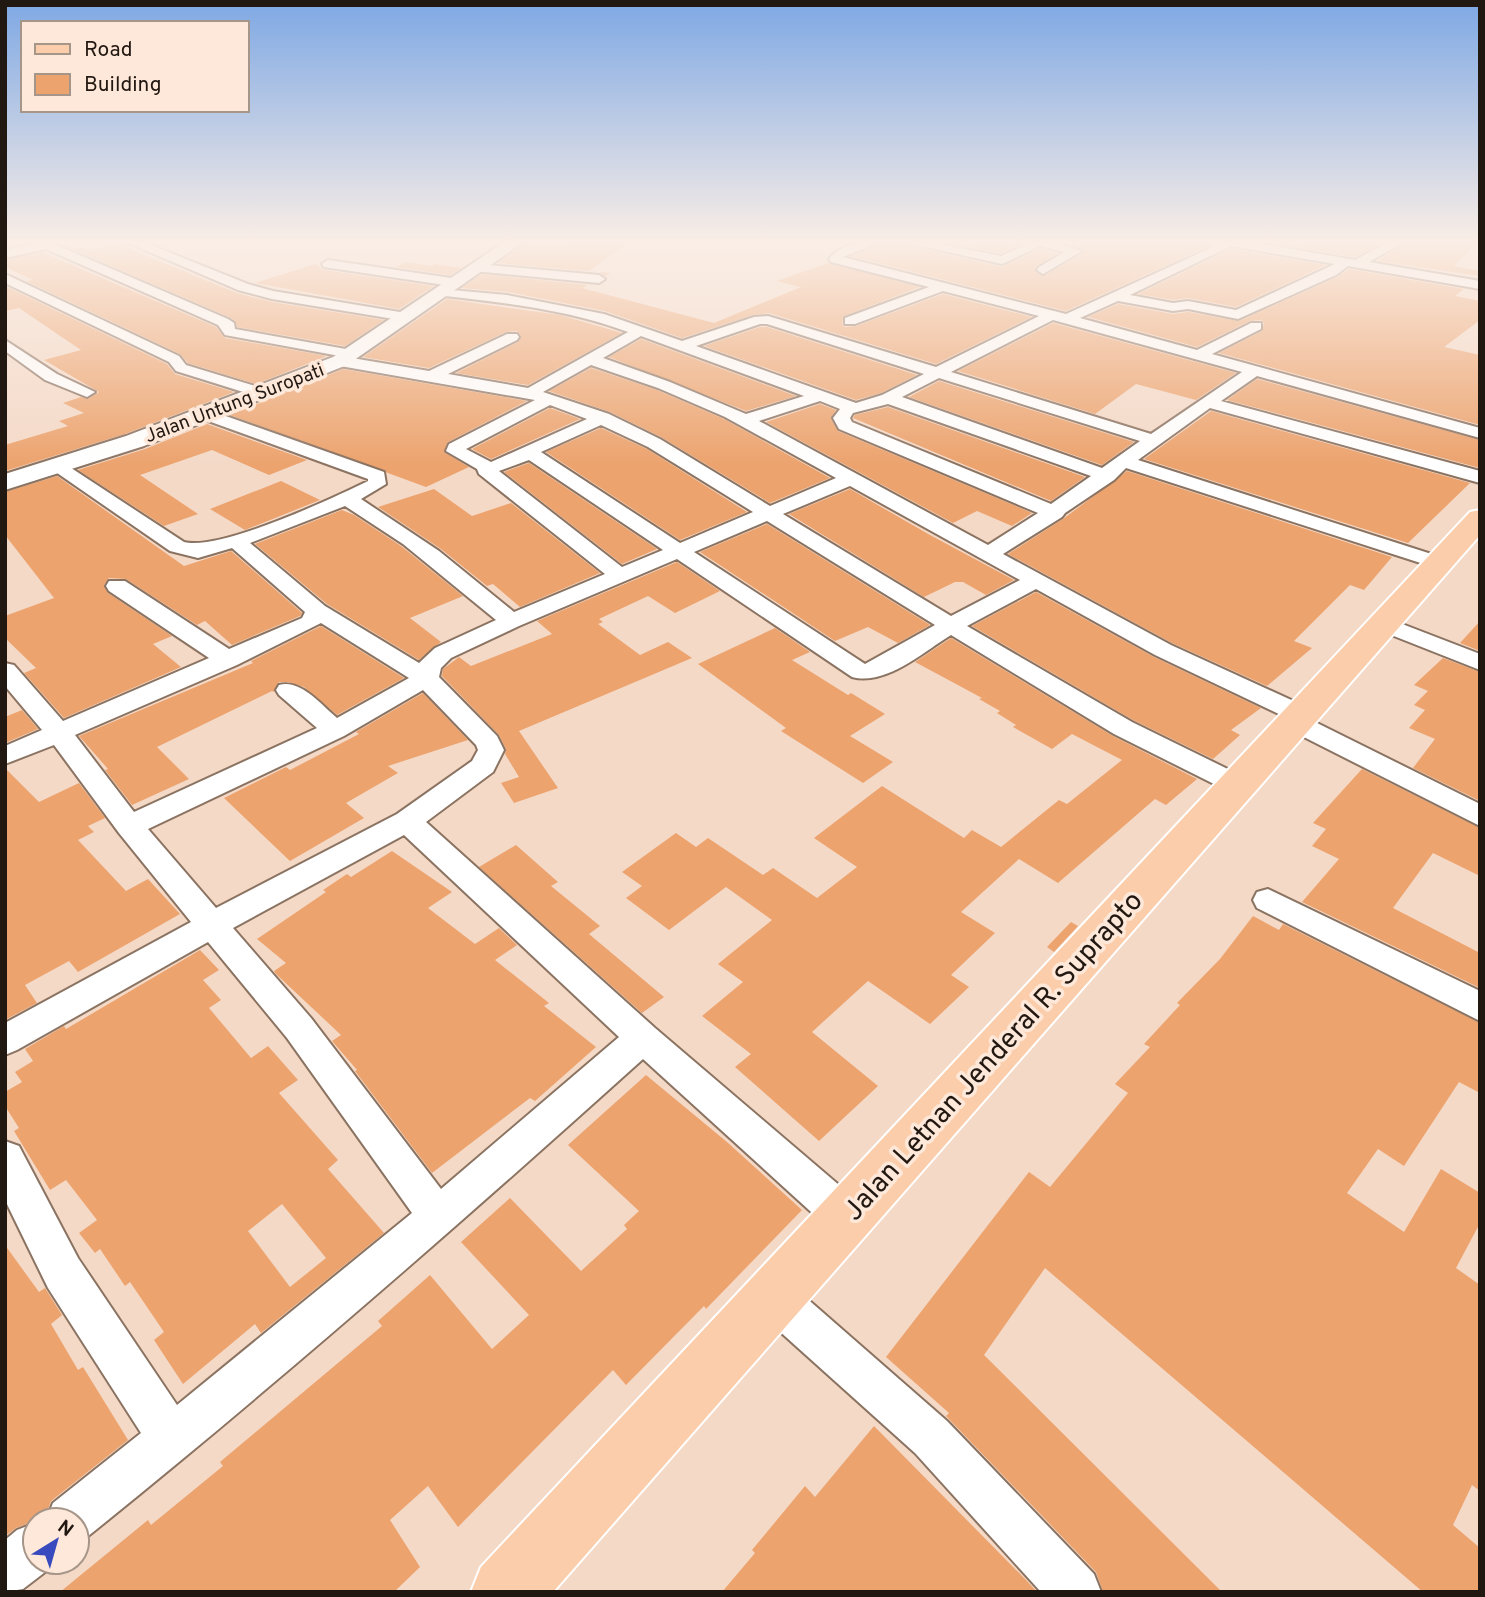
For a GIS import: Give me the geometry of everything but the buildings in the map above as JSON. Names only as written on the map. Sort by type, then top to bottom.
[{"type":"main road","name":"Jalan Untung Suropati","points":[[5,482],[135,441],[262,393],[346,357],[406,317]]},
{"type":"main road","name":"Jalan Letnan Jenderal R. Suprapto","points":[[506,1592],[1236,784],[1480,519]]},
{"type":"street","points":[[83,316],[174,359],[181,368],[262,393]]},
{"type":"street","points":[[208,316],[229,326],[227,330],[230,332],[530,393],[603,418],[654,443],[953,624],[1030,674],[1123,728],[1236,784]]},
{"type":"street","points":[[397,316],[406,317]]},
{"type":"street","points":[[592,316],[849,408],[870,406],[888,398],[1050,316]]},
{"type":"street","points":[[850,321],[865,316]]},
{"type":"street","points":[[1053,316],[1480,433]]},
{"type":"street","points":[[1067,319],[1075,316]]},
{"type":"street","points":[[682,346],[759,320],[768,320],[1154,440]]},
{"type":"street","points":[[1198,356],[1256,326]]},
{"type":"street","points":[[530,393],[640,331]]},
{"type":"street","points":[[1153,343],[1173,332]]},
{"type":"street","points":[[434,375],[512,337]]},
{"type":"street","points":[[5,344],[51,377],[87,392]]},
{"type":"street","points":[[590,359],[664,384],[745,420],[1034,582],[1298,718],[1480,816]]},
{"type":"street","points":[[987,555],[1055,513],[1206,402],[1255,371]]},
{"type":"street","points":[[745,420],[817,397]]},
{"type":"street","points":[[888,398],[1107,476]]},
{"type":"street","points":[[531,453],[489,468],[455,451],[455,448],[550,399]]},
{"type":"street","points":[[1206,402],[1480,477]]},
{"type":"street","points":[[849,408],[841,418],[845,425],[1055,513]]},
{"type":"street","points":[[56,466],[186,551],[198,552],[236,541],[346,499],[377,484],[377,476],[206,414]]},
{"type":"street","points":[[603,418],[528,451],[861,672],[878,669],[953,624],[1034,582]]},
{"type":"street","points":[[1126,461],[1440,563]]},
{"type":"street","points":[[489,468],[487,472],[619,575]]},
{"type":"street","points":[[129,826],[335,730],[426,678],[429,666],[443,653],[677,550],[850,479]]},
{"type":"street","points":[[346,499],[380,519],[511,621]]},
{"type":"street","points":[[5,1040],[407,821],[483,765],[491,750],[488,742],[426,678],[317,611],[236,541]]},
{"type":"street","points":[[117,586],[229,660]]},
{"type":"street","points":[[5,756],[311,622],[317,611]]},
{"type":"street","points":[[1384,624],[1480,663]]},
{"type":"street","points":[[5,670],[59,733],[129,826],[299,1028],[438,1217]]},
{"type":"street","points":[[288,690],[335,730]]},
{"type":"street","points":[[407,821],[643,1038],[846,1217]]},
{"type":"street","points":[[1268,900],[1480,1007]]},
{"type":"street","points":[[87,1506],[438,1217],[643,1038]]},
{"type":"street","points":[[5,1159],[63,1273],[172,1438]]},
{"type":"street","points":[[773,1297],[931,1437],[1076,1592]]},
{"type":"street","points":[[5,1572],[21,1559]]}]
